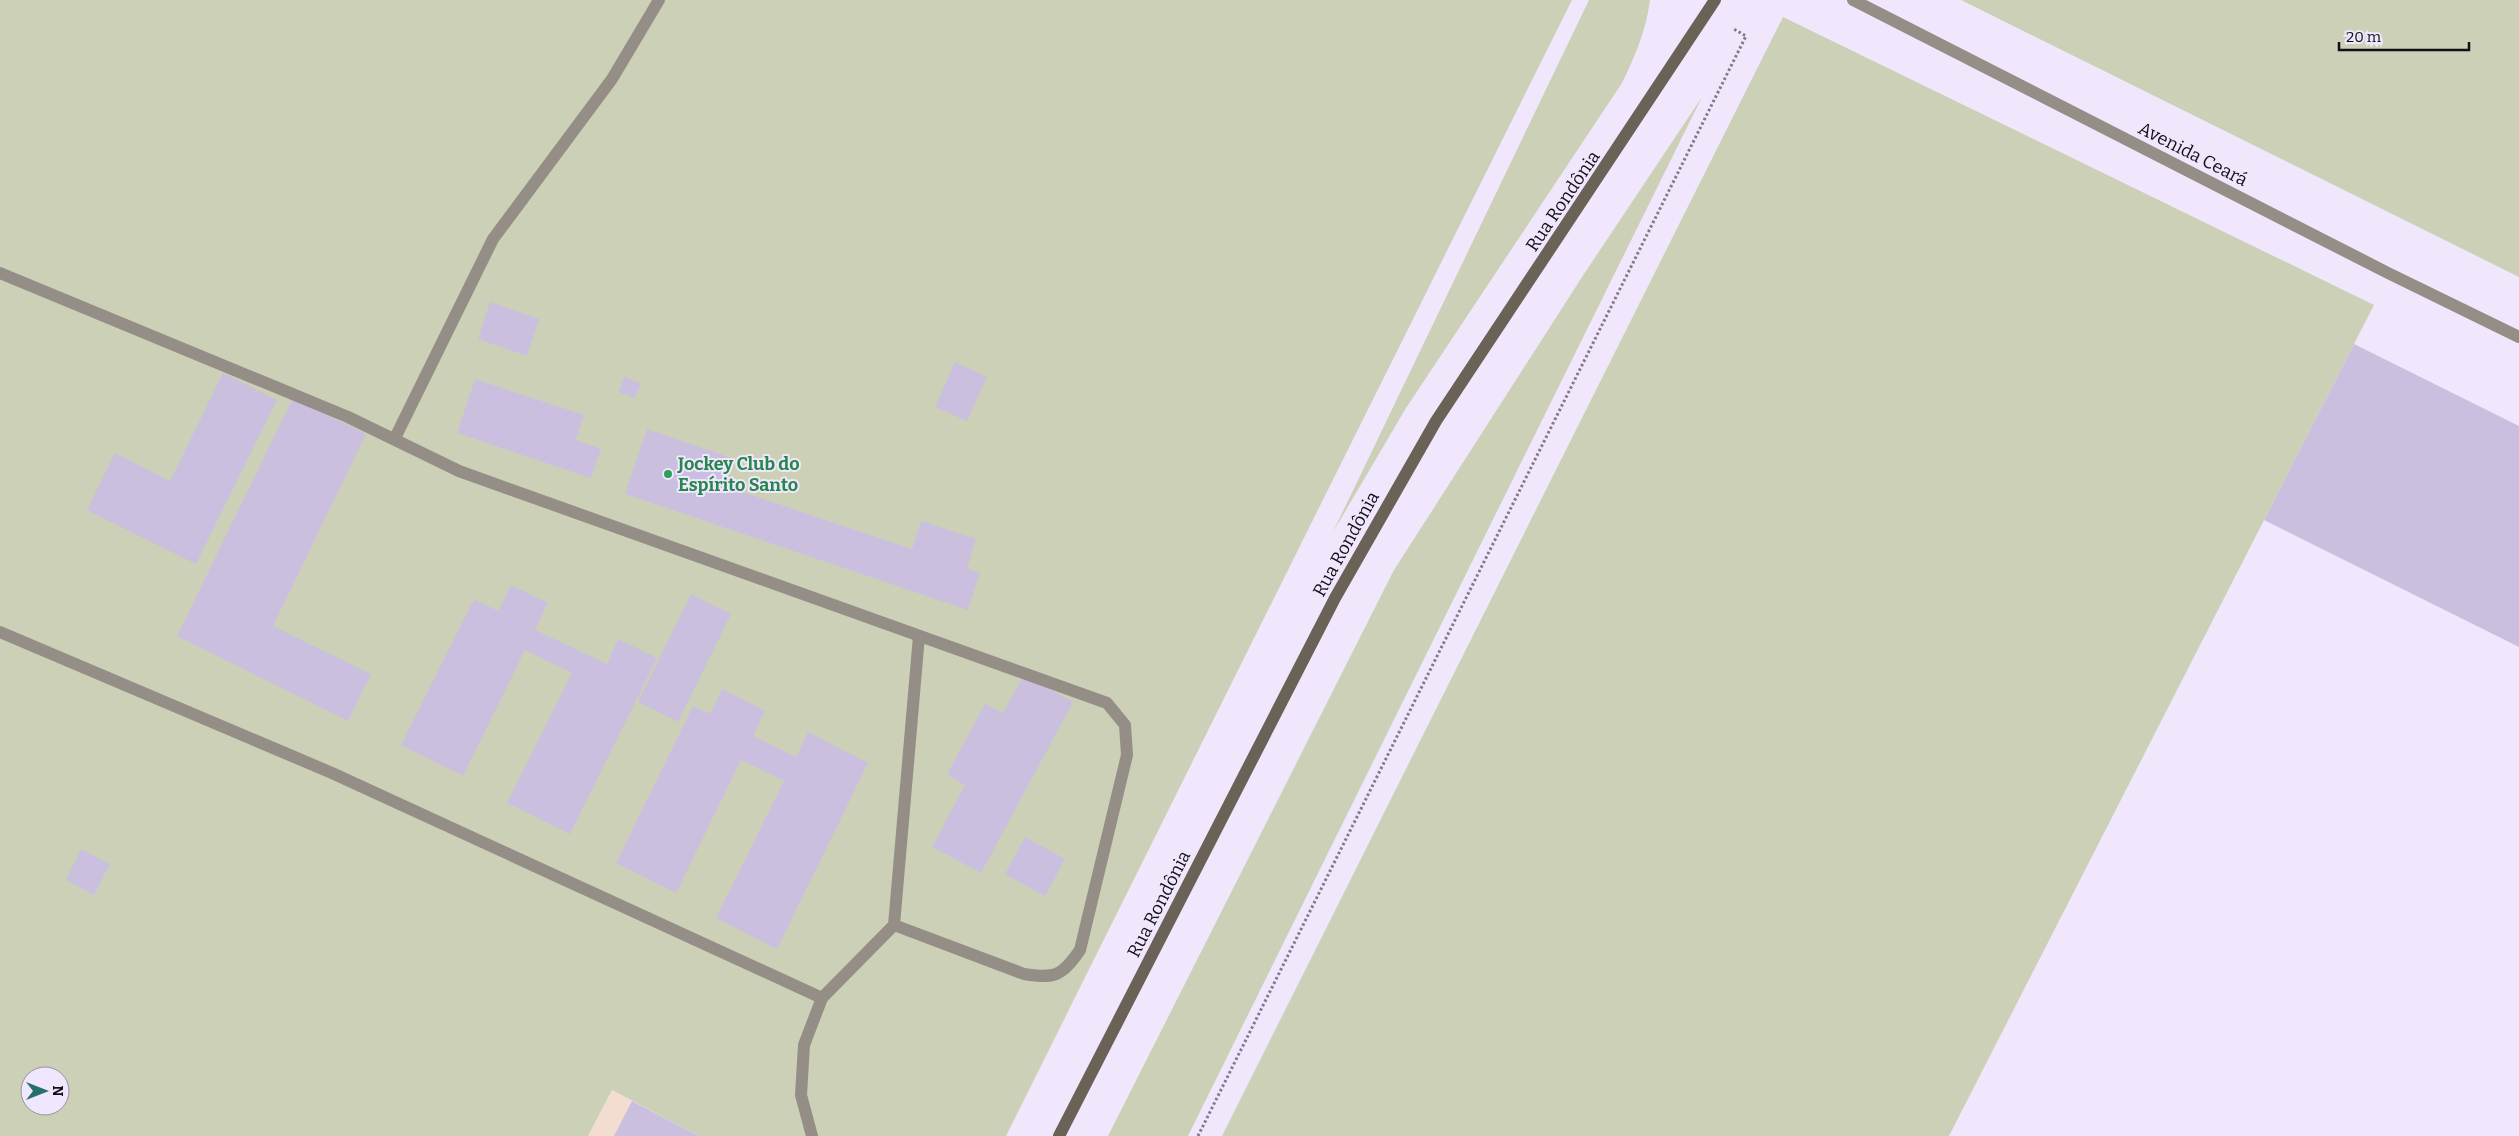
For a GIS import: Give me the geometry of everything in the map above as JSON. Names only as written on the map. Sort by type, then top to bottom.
[{"type":"street","points":[[394,438],[493,239],[612,79],[659,0]]},
{"type":"street","name":"Rua Rondônia","points":[[1059,1136],[1335,598],[1431,430],[1715,0]]},
{"type":"street","name":"Avenida Ceará","points":[[1853,0],[2380,269],[2519,337]]},
{"type":"street","points":[[0,273],[338,413],[460,471],[1107,703],[1125,725],[1127,755],[1080,950],[1067,969],[1045,977],[1024,974],[894,926]]},
{"type":"street","points":[[0,632],[332,773],[822,998]]},
{"type":"street","points":[[812,1136],[801,1095],[804,1044],[822,998],[894,926],[919,636]]},
{"type":"path","points":[[1198,1136],[1746,36],[1706,14]]},
{"type":"shaded area","points":[[612,1090],[632,1101],[699,1136],[588,1136]]},
{"type":"green space","name":"Jockey Club do Espírito Santo","points":[[0,0],[1572,0],[1006,1136],[699,1136],[612,1090],[588,1136],[0,1136]]},
{"type":"green space","points":[[1589,0],[1650,0],[1646,22],[1639,43],[1622,83],[1406,408],[1333,532]]},
{"type":"green space","points":[[1961,0],[2519,0],[2519,277]]},
{"type":"green space","points":[[1783,17],[2374,305],[1949,1136],[1222,1136]]},
{"type":"green space","points":[[1702,97],[1188,1136],[1108,1136],[1394,570],[1582,277]]},
{"type":"building","points":[[490,302],[539,319],[527,356],[478,339]]},
{"type":"building","points":[[2354,344],[2519,426],[2519,647],[2264,520]]},
{"type":"building","points":[[955,362],[987,377],[967,421],[935,407]]},
{"type":"building","points":[[223,373],[277,400],[196,564],[87,510],[115,453],[170,481]]},
{"type":"building","points":[[624,377],[641,383],[635,398],[619,392]]},
{"type":"building","points":[[475,379],[584,415],[576,440],[601,449],[591,478],[457,433]]},
{"type":"building","points":[[293,398],[366,434],[273,626],[371,674],[348,721],[177,636]]},
{"type":"building","points":[[647,429],[731,458],[722,485],[912,549],[921,521],[976,539],[967,568],[980,573],[968,610],[625,494]]},
{"type":"building","points":[[511,585],[548,603],[535,630],[607,664],[618,639],[657,658],[570,834],[507,803],[572,673],[525,650],[463,776],[401,745],[474,599],[498,611]]},
{"type":"building","points":[[691,594],[731,614],[678,722],[638,702]]},
{"type":"building","points":[[1024,675],[1073,702],[981,873],[932,847],[965,785],[947,774],[985,704],[1003,713]]},
{"type":"building","points":[[722,689],[765,711],[753,736],[796,757],[808,732],[868,763],[777,949],[716,918],[784,781],[741,760],[676,893],[616,863],[693,706],[710,714]]},
{"type":"building","points":[[1025,837],[1065,859],[1045,896],[1005,874]]},
{"type":"building","points":[[81,849],[110,864],[94,895],[66,880]]},
{"type":"building","points":[[632,1101],[699,1136],[614,1136]]},
{"type":"place","name":"Jockey Club do Espírito Santo","points":[[668,474]]}]
